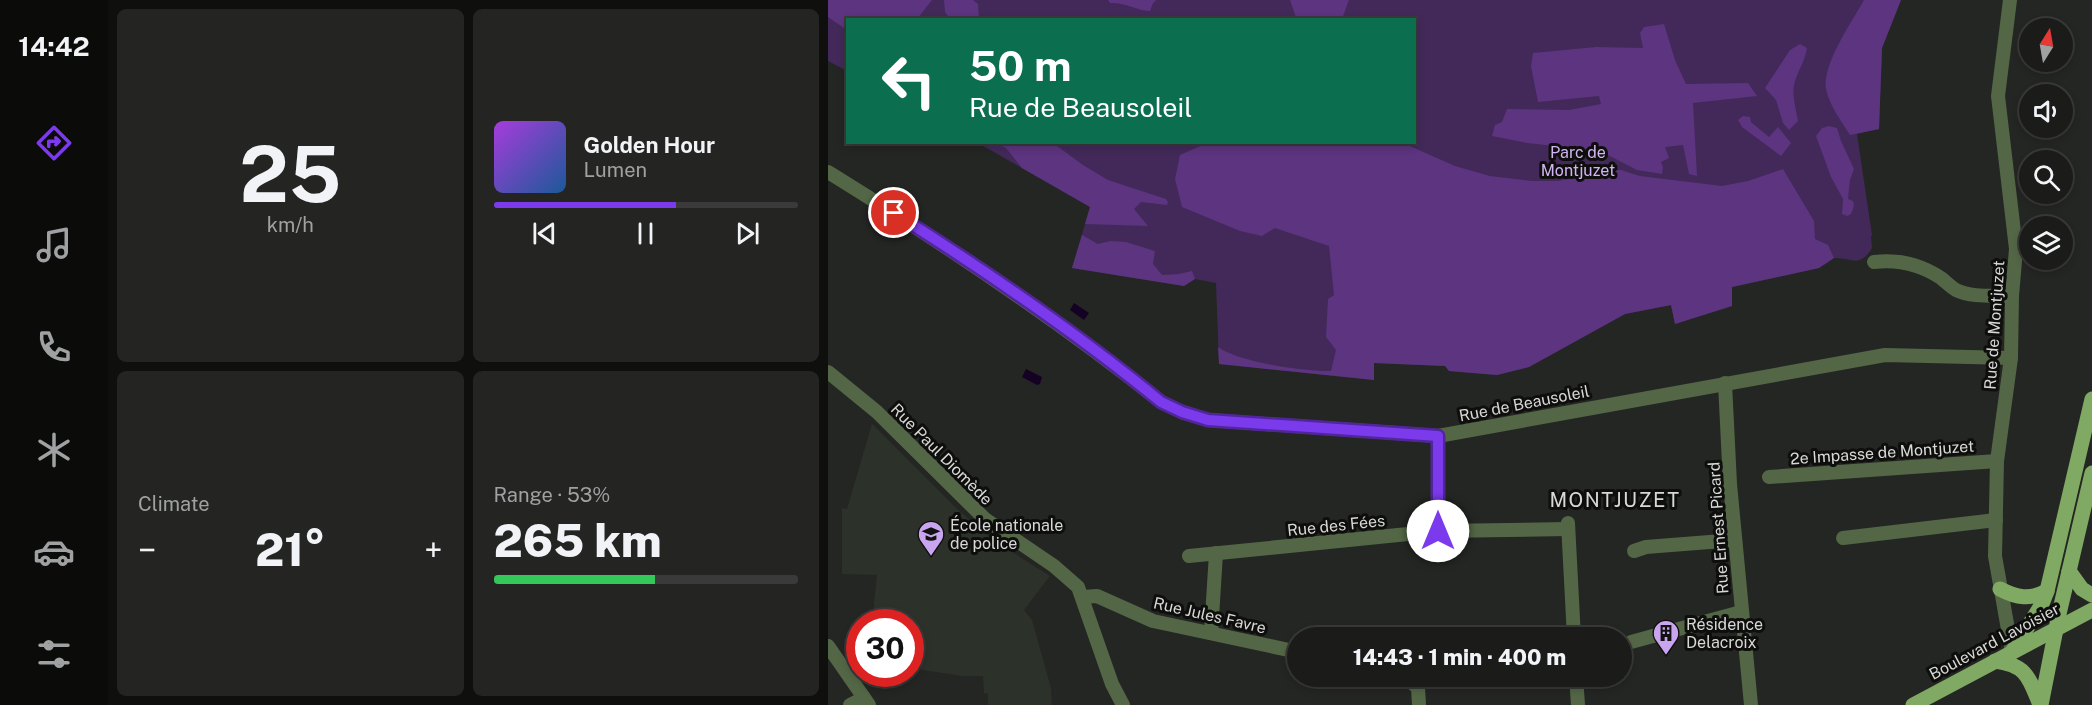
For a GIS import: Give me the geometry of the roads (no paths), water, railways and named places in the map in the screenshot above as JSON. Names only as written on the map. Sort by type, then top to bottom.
[{"type":"main road","points":[[2012,652],[2042,604],[2047,591],[2092,399]]},
{"type":"main road","points":[[2041,705],[2092,473]]},
{"type":"main road","points":[[2069,571],[2082,589],[2092,595]]},
{"type":"main road","points":[[2000,589],[2022,598],[2033,597],[2047,591]]},
{"type":"main road","name":"Boulevard Lavoisier","points":[[1913,705],[2092,610]]},
{"type":"main road","points":[[1995,661],[2015,665],[2026,673],[2041,705]]},
{"type":"street","name":"Rue de Montjuzet","points":[[2010,0],[1998,96],[2016,249],[2011,358],[1997,461],[1995,556],[2012,652]]},
{"type":"street","name":"Rue de Beausoleil","points":[[828,172],[936,239],[1045,314],[1161,402],[1194,417],[1218,421],[1438,436],[1885,355],[2011,358]]},
{"type":"street","points":[[1874,262],[1906,262],[1919,266],[1940,277],[1955,290],[1969,294],[2013,296]]},
{"type":"street","name":"Rue Paul Diomède","points":[[828,372],[877,412],[985,519],[1070,578],[1078,587],[1100,653],[1123,705]]},
{"type":"street","name":"Rue Ernest Picard","points":[[1725,383],[1735,540],[1750,705]]},
{"type":"street","points":[[1438,436],[1438,531]]},
{"type":"street","name":"2e Impasse de Montjuzet","points":[[1769,477],[1997,461]]},
{"type":"street","points":[[1843,538],[1995,520]]},
{"type":"street","name":"Rue des Fées","points":[[1189,556],[1438,531],[1568,526],[1573,627]]},
{"type":"street","points":[[1634,551],[1646,547],[1735,540]]},
{"type":"street","points":[[1211,633],[1216,553]]},
{"type":"street","name":"Rue Jules Favre","points":[[1083,597],[1097,596],[1153,621],[1287,650]]},
{"type":"street","points":[[1632,642],[1741,612]]},
{"type":"street","points":[[828,646],[867,701],[850,705]]},
{"type":"street","points":[[1417,687],[1419,705]]},
{"type":"street","points":[[1577,687],[1578,705]]},
{"type":"place","name":"École nationale de police","points":[[931,557]]},
{"type":"place","name":"Résidence Delacroix","points":[[1666,656]]},
{"type":"district","name":"MONTJUZET","points":[[1615,500]]},
{"type":"park label","name":"Parc de Montjuzet","points":[[1578,161]]}]
